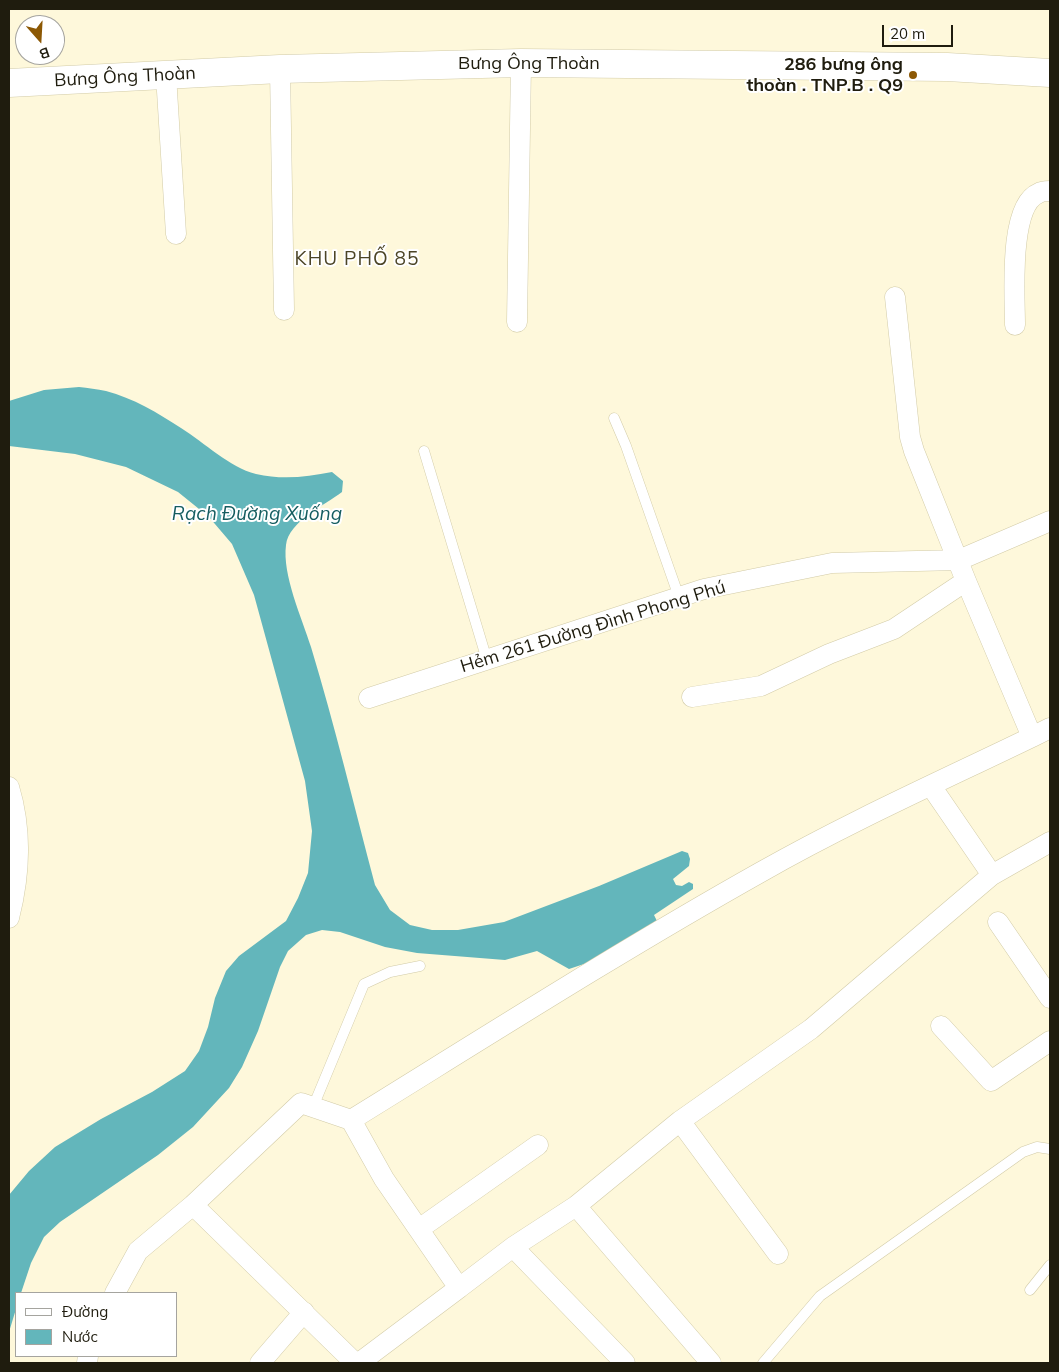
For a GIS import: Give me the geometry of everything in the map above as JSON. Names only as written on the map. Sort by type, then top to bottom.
[{"type":"street","name":"Bưng Ông Thoàn","points":[[9,83],[280,69],[521,63],[946,67],[1050,73]]},
{"type":"street","points":[[516,322],[521,63]]},
{"type":"street","points":[[280,69],[284,310]]},
{"type":"street","points":[[166,75],[176,234]]},
{"type":"street","points":[[1015,325],[1014,256],[1020,218],[1032,198],[1038,193],[1050,191]]},
{"type":"street","points":[[895,297],[910,437],[914,451],[966,581],[1032,737]]},
{"type":"street","name":"Hẻm 261 Đường Đình Phong Phú","points":[[370,698],[704,588],[832,563],[959,560],[1050,521]]},
{"type":"street","points":[[692,697],[761,686],[829,654],[894,629],[966,581]]},
{"type":"street","points":[[351,1120],[559,992],[762,871],[862,818],[1050,728]]},
{"type":"street","points":[[931,786],[992,875]]},
{"type":"street","points":[[9,787],[14,805],[18,834],[18,866],[14,899],[9,918]]},
{"type":"street","points":[[360,1363],[513,1247],[576,1206],[680,1121],[811,1029],[992,875],[1050,842]]},
{"type":"street","points":[[998,922],[1050,998]]},
{"type":"street","points":[[941,1026],[991,1081],[1050,1041]]},
{"type":"street","points":[[116,1292],[138,1251],[193,1205],[301,1103],[351,1120],[384,1179],[459,1288]]},
{"type":"street","points":[[680,1121],[778,1254]]},
{"type":"street","points":[[418,1229],[538,1145]]},
{"type":"street","points":[[193,1205],[354,1363]]},
{"type":"street","points":[[576,1206],[711,1363]]},
{"type":"street","points":[[513,1247],[625,1363]]},
{"type":"street","points":[[260,1363],[304,1312]]},
{"type":"lane","points":[[614,418],[626,446],[679,597]]},
{"type":"lane","points":[[424,451],[488,660]]},
{"type":"lane","points":[[312,1107],[364,984],[390,972],[420,966]]},
{"type":"lane","points":[[763,1363],[820,1296],[1023,1152],[1037,1147],[1050,1149]]},
{"type":"lane","points":[[1030,1290],[1050,1265]]},
{"type":"water","name":"Rạch Đường Xuống","points":[[79,387],[106,391],[126,398],[145,406],[246,471],[266,476],[285,477],[332,472],[343,481],[342,492],[309,514],[294,528],[286,545],[287,570],[328,706],[375,885],[390,910],[410,925],[432,930],[458,930],[504,922],[599,886],[682,851],[688,853],[690,859],[689,866],[673,879],[676,885],[682,886],[689,882],[693,884],[693,889],[654,915],[659,925],[596,960],[569,969],[537,951],[505,960],[417,953],[385,947],[340,932],[322,930],[306,935],[288,951],[280,967],[258,1031],[242,1067],[229,1088],[193,1127],[158,1155],[60,1222],[44,1237],[31,1263],[21,1292],[15,1292],[15,1312],[9,1332],[9,1195],[29,1171],[55,1147],[185,1071],[199,1051],[208,1027],[215,998],[226,971],[239,956],[286,921],[308,873],[312,831],[305,781],[254,595],[232,544],[209,517],[178,492],[126,467],[75,454],[9,446],[9,401],[44,390]]},
{"type":"place","name":"286 bưng ông thoàn . TNP.B . Q9","points":[[913,75]]},
{"type":"district","name":"KHU PHỐ 85","points":[[357,259]]}]
